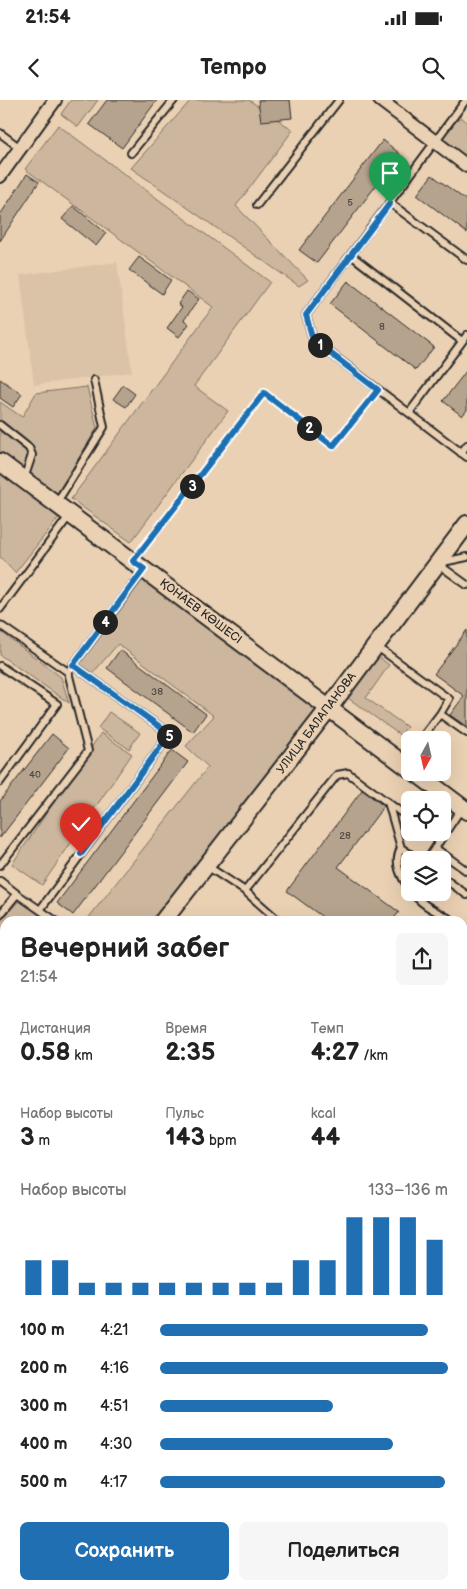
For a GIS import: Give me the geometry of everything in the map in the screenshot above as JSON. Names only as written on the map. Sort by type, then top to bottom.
[{"type":"street","points":[[0,176],[55,100]]},
{"type":"street","points":[[380,100],[467,166]]},
{"type":"street","name":"ҚОНАЕВ КӨШЕСІ","points":[[0,462],[401,760]]},
{"type":"street","name":"УЛИЦА БАЛАПАНОВА","points":[[167,916],[329,708],[467,524]]},
{"type":"street","name":"ҚОНАЕВ КӨШЕСІ","points":[[428,781],[464,810]]},
{"type":"lane","points":[[131,153],[174,100]]},
{"type":"lane","points":[[257,205],[340,100]]},
{"type":"lane","points":[[466,100],[306,315],[313,340],[464,455],[467,445]]},
{"type":"lane","points":[[0,133],[20,148]]},
{"type":"lane","points":[[390,203],[467,260]]},
{"type":"lane","points":[[351,255],[462,342]]},
{"type":"lane","points":[[409,413],[467,335]]},
{"type":"lane","points":[[56,503],[104,427],[94,380]]},
{"type":"lane","points":[[0,425],[29,448],[32,455],[31,463],[24,480]]},
{"type":"lane","points":[[0,610],[71,514]]},
{"type":"lane","points":[[437,563],[467,557]]},
{"type":"lane","points":[[437,563],[467,585]]},
{"type":"lane","points":[[68,672],[139,565]]},
{"type":"lane","points":[[0,625],[68,672],[88,751],[0,866]]},
{"type":"lane","points":[[375,646],[449,699],[427,731]]},
{"type":"lane","points":[[40,910],[170,734],[73,665]]},
{"type":"lane","points":[[0,666],[57,704],[0,782]]},
{"type":"lane","points":[[440,714],[467,733]]},
{"type":"lane","points":[[245,891],[337,776],[348,773],[401,812]]},
{"type":"lane","points":[[388,802],[401,848],[406,851]]},
{"type":"lane","points":[[451,826],[464,810]]},
{"type":"lane","points":[[432,851],[439,841]]},
{"type":"lane","points":[[401,848],[397,855],[401,875]]},
{"type":"lane","points":[[434,848],[467,871]]},
{"type":"lane","points":[[206,865],[245,891],[273,916]]},
{"type":"lane","points":[[0,881],[49,916]]},
{"type":"lane","points":[[451,883],[467,895]]},
{"type":"lane","points":[[0,915],[17,894]]},
{"type":"lane","points":[[420,901],[443,916]]},
{"type":"path","points":[[139,565],[264,393],[333,446],[378,390]]},
{"type":"shaded area","points":[[71,100],[98,100],[78,127],[61,114]]},
{"type":"shaded area","points":[[191,100],[249,100],[293,130],[236,206],[308,280],[299,286],[131,168]]},
{"type":"shaded area","points":[[461,117],[467,122],[467,160],[438,138]]},
{"type":"shaded area","points":[[58,125],[270,282],[194,386],[228,411],[131,542],[71,499],[213,307],[25,169]]},
{"type":"shaded area","points":[[117,262],[132,372],[34,385],[20,275]]},
{"type":"shaded area","points":[[87,387],[97,428],[55,497],[0,456],[0,402],[22,417],[36,393]]},
{"type":"shaded area","points":[[0,469],[60,516],[15,573],[0,557]]},
{"type":"shaded area","points":[[144,574],[324,710],[162,916],[90,916],[208,767],[186,746],[214,716],[118,644],[93,673],[78,663]]},
{"type":"shaded area","points":[[0,631],[61,677],[69,703],[0,655]]},
{"type":"shaded area","points":[[378,656],[389,665],[366,698],[407,727],[401,731],[400,735],[348,698]]},
{"type":"shaded area","points":[[109,712],[140,733],[129,749],[98,728]]},
{"type":"shaded area","points":[[101,733],[132,754],[42,885],[12,864]]},
{"type":"shaded area","points":[[20,900],[41,916],[5,916]]},
{"type":"building","points":[[107,100],[157,100],[122,148],[89,124]]},
{"type":"building","points":[[258,100],[290,100],[292,118],[261,121]]},
{"type":"building","points":[[383,140],[400,154],[317,263],[299,250]]},
{"type":"building","points":[[27,174],[39,182],[0,241],[0,215]]},
{"type":"building","points":[[432,175],[467,201],[467,233],[417,195]]},
{"type":"building","points":[[73,206],[106,233],[96,246],[62,219]]},
{"type":"building","points":[[139,257],[171,280],[162,294],[129,270]]},
{"type":"building","points":[[348,281],[434,347],[416,370],[330,304]]},
{"type":"building","points":[[187,291],[199,299],[184,320],[189,324],[179,337],[167,328],[182,307],[178,304]]},
{"type":"building","points":[[467,370],[467,410],[462,416],[443,401]]},
{"type":"building","points":[[0,379],[22,394],[13,407],[0,398]]},
{"type":"building","points":[[123,385],[135,394],[126,407],[113,399]]},
{"type":"building","points":[[467,630],[467,727],[450,715],[464,696],[434,674]]},
{"type":"building","points":[[120,650],[206,714],[193,732],[107,668]]},
{"type":"building","points":[[52,734],[69,748],[0,838],[0,801]]},
{"type":"building","points":[[172,750],[188,762],[73,915],[57,903]]},
{"type":"building","points":[[362,790],[384,806],[338,867],[399,912],[396,916],[321,916],[287,891]]},
{"type":"route","points":[[81,854],[170,734],[73,665],[144,569],[133,561],[264,393],[333,446],[378,390],[313,340],[306,315],[390,203]]}]
